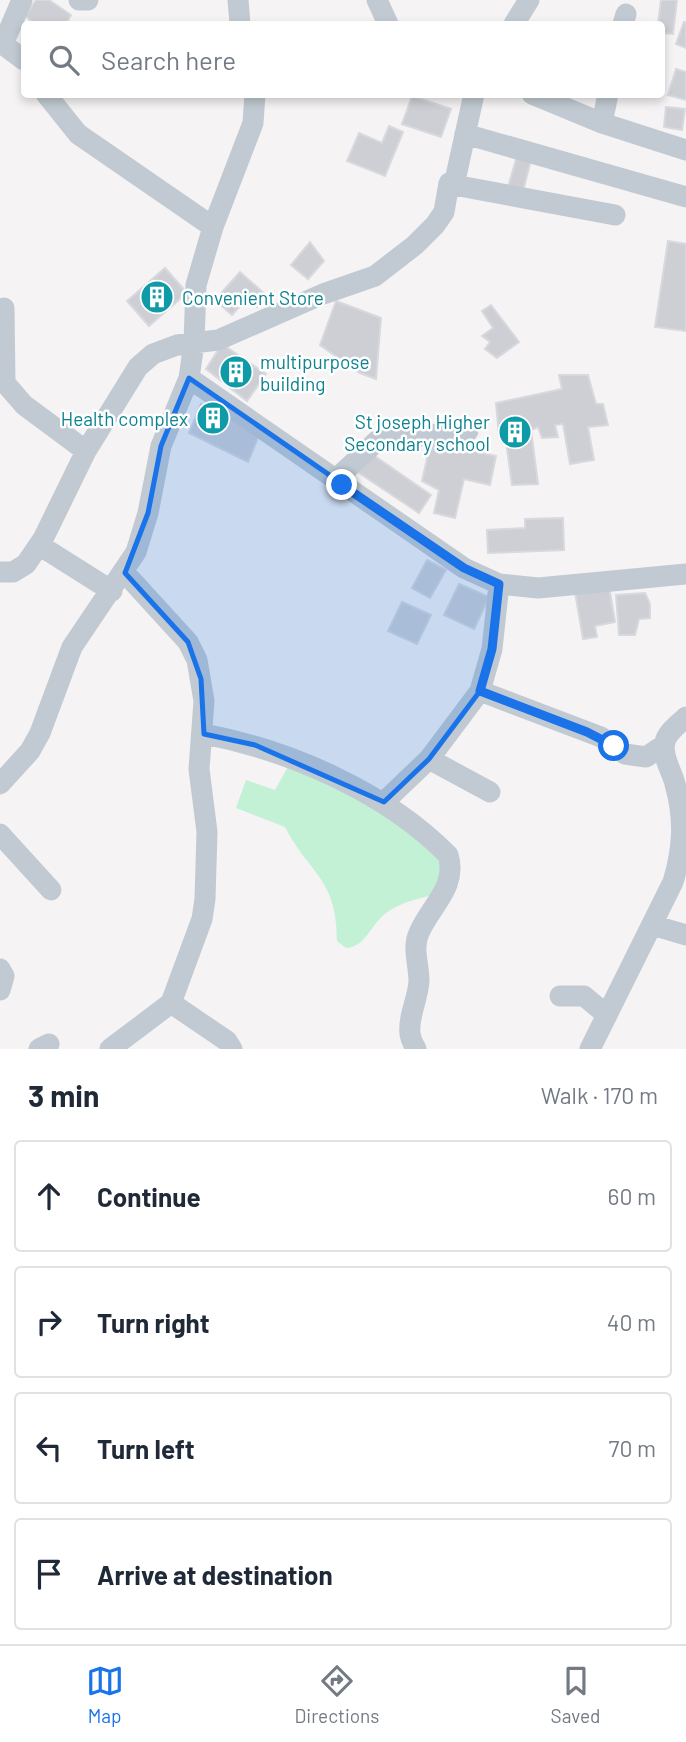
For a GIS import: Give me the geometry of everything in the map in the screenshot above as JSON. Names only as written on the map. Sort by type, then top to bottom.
[{"type":"street","points":[[21,58],[2,43],[22,0]]},
{"type":"street","points":[[79,0],[88,0]]},
{"type":"street","points":[[238,0],[240,21]]},
{"type":"street","points":[[377,0],[387,21]]},
{"type":"street","points":[[516,21],[529,0]]},
{"type":"street","points":[[49,98],[78,134],[213,227]]},
{"type":"street","points":[[0,785],[30,751],[40,733],[72,647],[88,619],[125,573],[136,552],[148,513],[161,446],[189,378],[194,343],[196,285],[213,227],[253,123],[255,98]]},
{"type":"street","points":[[454,185],[473,98]]},
{"type":"street","points":[[542,98],[602,123],[686,150]]},
{"type":"street","points":[[602,123],[607,98]]},
{"type":"street","points":[[465,134],[686,197]]},
{"type":"street","points":[[0,572],[13,572],[26,564],[39,545],[86,451],[138,368],[153,354],[194,343],[218,340],[323,294],[375,276],[415,246],[435,225],[444,212],[449,183],[615,215]]},
{"type":"street","points":[[4,308],[5,383],[24,405],[86,451]]},
{"type":"street","points":[[189,378],[464,568],[499,584],[538,588],[686,574]]},
{"type":"street","points":[[335,480],[378,440],[468,431]]},
{"type":"street","points":[[39,545],[112,591]]},
{"type":"street","points":[[110,1049],[171,1003],[202,919],[205,900],[207,832],[199,769],[204,734],[201,679],[188,642],[125,573]]},
{"type":"street","points":[[384,802],[429,759],[480,691],[492,649],[499,584]]},
{"type":"street","points":[[480,691],[594,734],[625,754],[646,757],[664,745]]},
{"type":"street","points":[[590,1049],[673,882],[682,853],[681,816],[664,745],[666,737],[686,717]]},
{"type":"street","points":[[204,734],[255,744],[384,802],[448,855],[451,864],[444,892],[418,934],[418,989],[410,1026],[410,1037],[416,1049]]},
{"type":"street","points":[[429,759],[490,792]]},
{"type":"street","points":[[0,834],[51,890]]},
{"type":"street","points":[[652,925],[686,935]]},
{"type":"street","points":[[0,969],[4,976],[0,990]]},
{"type":"street","points":[[559,996],[584,996],[607,1015]]},
{"type":"street","points":[[171,1003],[227,1041],[232,1049]]},
{"type":"highlighted area","points":[[189,378],[464,568],[499,584],[492,649],[480,691],[429,759],[384,802],[255,745],[204,734],[201,679],[188,642],[125,573],[148,513],[161,446]]},
{"type":"green space","points":[[289,765],[372,806],[427,847],[444,863],[433,895],[391,910],[364,939],[353,946],[346,948],[337,941],[336,920],[327,890],[285,827],[236,808],[246,780],[275,790]]},
{"type":"building","points":[[36,0],[49,0],[71,15],[68,21],[31,21],[25,16]]},
{"type":"building","points":[[661,0],[677,0],[673,34],[665,33],[665,21],[658,21]]},
{"type":"building","points":[[686,22],[686,48],[676,44]]},
{"type":"building","points":[[676,69],[686,72],[686,100],[668,95]]},
{"type":"building","points":[[411,98],[451,109],[441,137],[402,124]]},
{"type":"building","points":[[666,107],[685,109],[682,130],[664,127]]},
{"type":"building","points":[[389,126],[403,132],[385,176],[347,161],[359,133],[382,143]]},
{"type":"building","points":[[517,156],[531,160],[523,191],[508,187]]},
{"type":"building","points":[[668,241],[686,244],[686,331],[655,327]]},
{"type":"building","points":[[310,242],[324,261],[308,279],[291,265]]},
{"type":"building","name":"Convenient Store","points":[[165,268],[187,293],[149,326],[127,301]]},
{"type":"building","points":[[240,272],[267,296],[257,307],[247,298],[232,315],[215,300]]},
{"type":"building","points":[[336,301],[381,318],[376,379],[360,373],[320,345]]},
{"type":"building","points":[[491,305],[519,342],[497,358],[485,349],[490,342],[482,336],[493,328],[482,311]]},
{"type":"building","name":"multipurpose building","points":[[222,344],[266,374],[247,401],[206,369]]},
{"type":"building","name":"St joseph Higher Secondary school","points":[[559,375],[588,375],[596,404],[603,404],[608,425],[588,427],[594,460],[570,464],[563,424],[555,425],[558,437],[542,438],[538,427],[531,430],[538,484],[512,485],[505,434],[499,436],[496,403],[562,389]]},
{"type":"building","name":"Health complex","points":[[201,404],[260,433],[248,462],[189,433]]},
{"type":"building","points":[[431,441],[496,456],[490,485],[464,479],[455,518],[434,513],[439,490],[422,481]]},
{"type":"building","points":[[369,452],[431,495],[419,513],[356,471]]},
{"type":"building","points":[[563,518],[564,550],[488,553],[487,530],[525,528],[525,519]]},
{"type":"building","points":[[427,560],[446,570],[430,598],[412,588]]},
{"type":"building","points":[[459,584],[489,597],[474,629],[444,615]]},
{"type":"building","points":[[609,586],[615,622],[595,626],[597,637],[583,639],[575,592]]},
{"type":"building","points":[[645,593],[650,604],[650,618],[639,619],[635,635],[619,635],[616,595]]},
{"type":"building","points":[[402,602],[431,615],[417,644],[388,631]]},
{"type":"place","name":"Convenient Store","points":[[157,297]]},
{"type":"place","name":"multipurpose building","points":[[236,372]]},
{"type":"place","name":"Health complex","points":[[213,418]]},
{"type":"place","name":"St joseph Higher Secondary school","points":[[515,432]]},
{"type":"route","points":[[342,485],[464,568],[499,584],[492,649],[480,691],[601,737],[614,746]]}]
